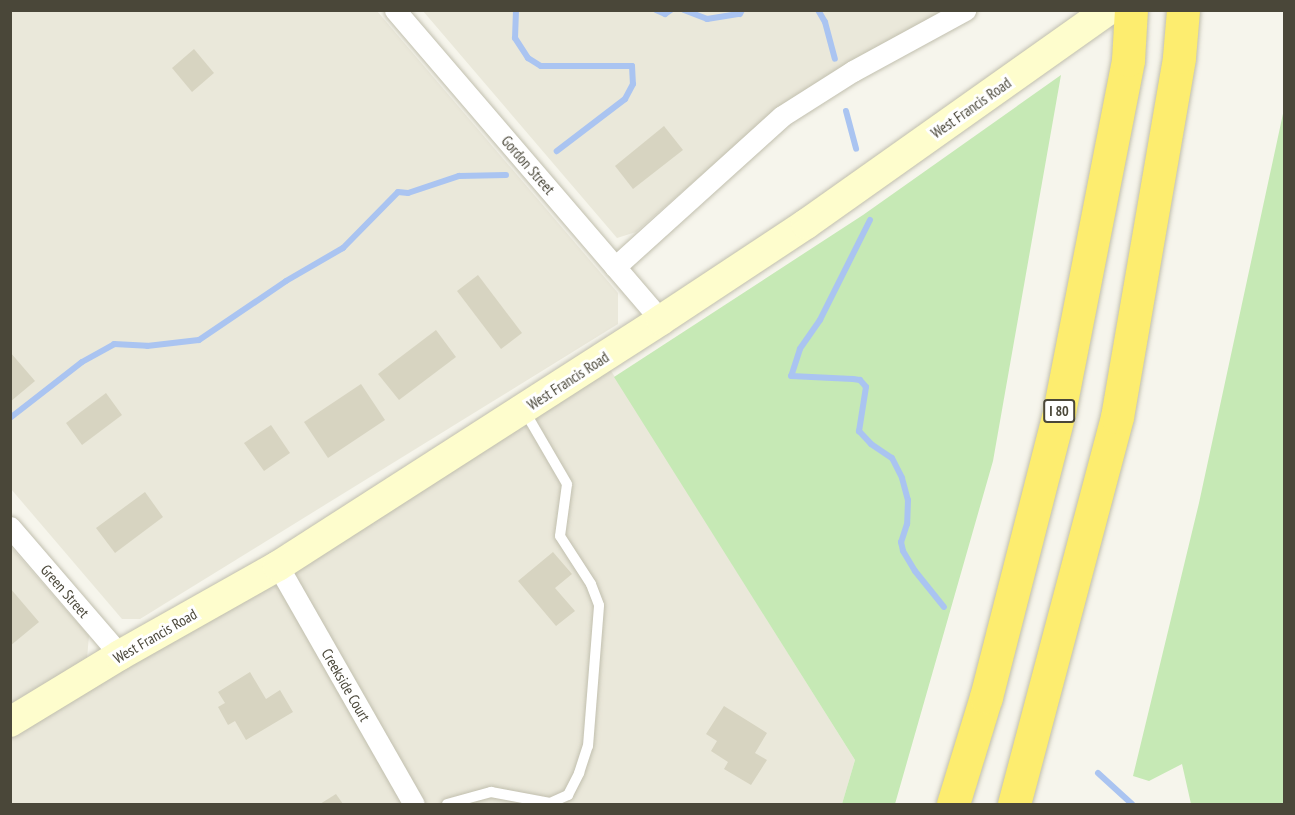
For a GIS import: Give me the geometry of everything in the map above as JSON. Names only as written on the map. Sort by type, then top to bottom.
[{"type":"highway","name":"I 80","points":[[952,804],[986,697],[1059,411],[1128,60],[1131,10]]},
{"type":"highway","points":[[1014,804],[1027,765],[1117,417],[1179,57],[1183,10]]},
{"type":"street","name":"Gordon Street","points":[[395,10],[661,320]]},
{"type":"street","points":[[615,267],[782,116],[853,71],[964,10]]},
{"type":"street","name":"West Francis Road","points":[[10,722],[120,655],[278,566],[524,410],[806,224],[1033,65],[1107,10]]},
{"type":"street","name":"Green Street","points":[[10,527],[120,655]]},
{"type":"street","name":"Creekside Court","points":[[278,566],[414,804]]},
{"type":"lane","points":[[447,804],[491,792],[550,803],[568,795],[579,773],[588,746],[599,605],[591,584],[560,536],[567,484],[524,410]]},
{"type":"shaded area","points":[[10,11],[377,11],[618,293],[618,324],[140,619],[122,619],[11,489]]},
{"type":"shaded area","points":[[423,11],[950,11],[770,115],[636,232],[617,238]]},
{"type":"shaded area","points":[[608,366],[855,760],[842,804],[11,804],[10,733]]},
{"type":"shaded area","points":[[10,546],[89,636],[87,658],[10,704]]},
{"type":"green space","points":[[1061,75],[993,461],[895,804],[842,804],[855,760],[614,377],[863,215]]},
{"type":"green space","points":[[1284,109],[1284,804],[1191,804],[1182,764],[1149,781],[1133,776],[1199,503]]},
{"type":"building","points":[[194,49],[214,73],[192,92],[172,68]]},
{"type":"building","points":[[664,126],[683,150],[633,189],[615,166]]},
{"type":"building","points":[[478,275],[522,333],[501,349],[457,291]]},
{"type":"building","points":[[436,330],[456,357],[399,400],[378,374]]},
{"type":"building","points":[[10,352],[35,381],[10,402]]},
{"type":"building","points":[[361,384],[385,420],[328,458],[304,422]]},
{"type":"building","points":[[106,393],[122,415],[82,445],[66,423]]},
{"type":"building","points":[[271,425],[290,453],[264,471],[244,443]]},
{"type":"building","points":[[145,492],[163,517],[115,553],[96,528]]},
{"type":"building","points":[[553,552],[572,574],[555,588],[575,611],[556,626],[518,581]]},
{"type":"building","points":[[10,588],[39,622],[10,646]]},
{"type":"building","points":[[250,672],[266,699],[280,690],[293,712],[246,740],[235,721],[228,725],[218,707],[225,703],[218,692]]},
{"type":"building","points":[[724,706],[767,733],[755,753],[767,760],[751,785],[724,769],[728,762],[711,751],[717,741],[706,734]]},
{"type":"building","points":[[336,794],[343,804],[320,804]]},
{"type":"waterway","points":[[516,10],[515,38],[528,58],[541,66],[632,66],[633,84],[625,99],[557,151]]},
{"type":"waterway","points":[[656,10],[665,14],[671,10]]},
{"type":"waterway","points":[[684,10],[707,19],[740,14],[742,10]]},
{"type":"waterway","points":[[818,10],[825,22],[835,59]]},
{"type":"waterway","points":[[846,111],[856,149]]},
{"type":"waterway","points":[[10,418],[82,362],[114,344],[147,346],[199,340],[286,281],[343,248],[398,192],[408,193],[459,176],[506,175]]},
{"type":"waterway","points":[[870,220],[820,320],[800,349],[791,376],[860,380],[866,387],[859,431],[871,444],[892,458],[902,478],[908,500],[907,524],[901,542],[903,551],[915,571],[944,607]]},
{"type":"waterway","points":[[1098,773],[1132,804]]}]
